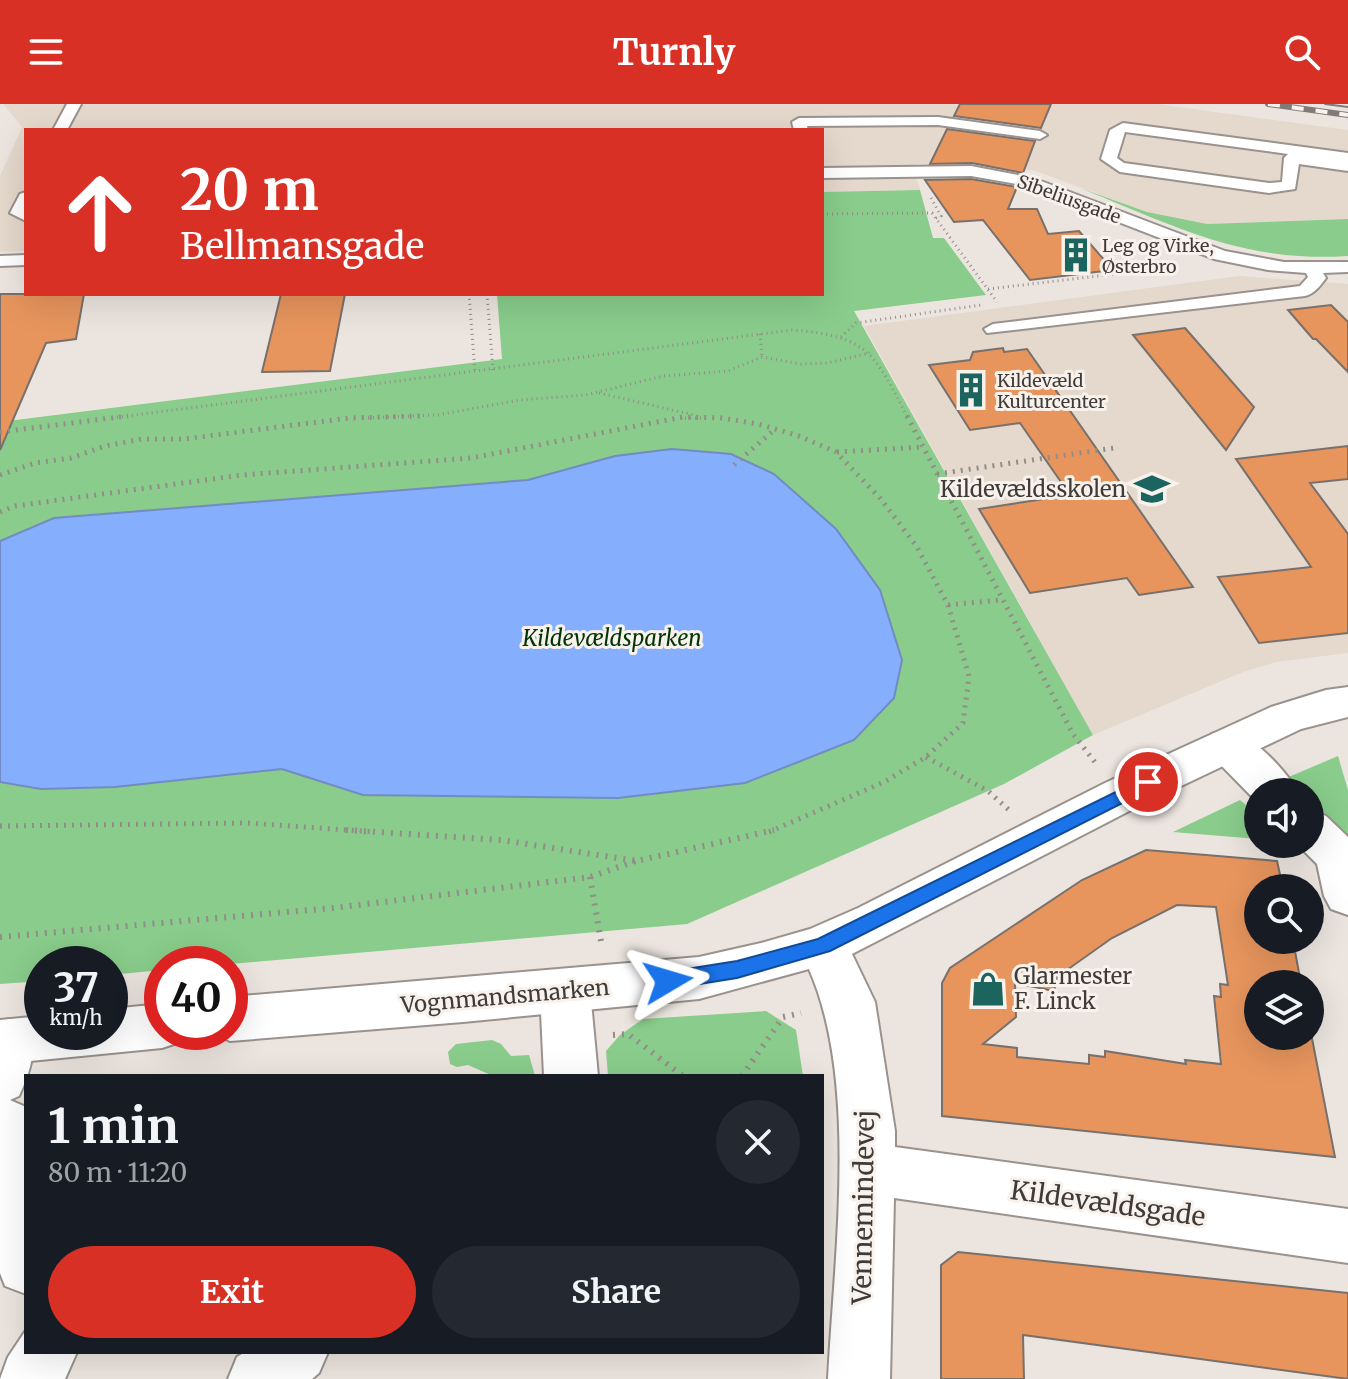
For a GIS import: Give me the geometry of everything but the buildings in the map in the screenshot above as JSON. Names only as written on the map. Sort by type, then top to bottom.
[{"type":"street","name":"Vognmandsmarken","points":[[248,1019],[578,1023],[699,978],[823,945],[889,915],[1121,795],[1286,718],[1326,705],[1348,702]]},
{"type":"street","points":[[1228,745],[1261,778]]},
{"type":"street","points":[[1324,842],[1339,857],[1348,896]]},
{"type":"street","name":"Vennemindevej","points":[[823,945],[849,1002],[864,1101],[869,1169],[859,1379]]},
{"type":"street","points":[[3,1054],[24,1049]]},
{"type":"street","points":[[0,1120],[15,1130],[18,1209],[24,1252]]},
{"type":"street","name":"Kildevældsgade","points":[[869,1169],[1348,1236]]},
{"type":"street","points":[[30,1379],[46,1354]]},
{"type":"street","points":[[259,1379],[295,1354]]},
{"type":"lane","points":[[61,128],[74,104]]},
{"type":"lane","points":[[800,128],[799,122],[938,121],[1040,135]]},
{"type":"lane","points":[[1286,153],[1289,186],[1269,188],[1120,167],[1109,159],[1120,127],[1286,153],[1348,166]]},
{"type":"lane","points":[[1286,153],[1348,158]]},
{"type":"lane","name":"Sibeliusgade","points":[[824,173],[971,171],[1027,181],[1220,255],[1249,263],[1313,270],[1348,267]]},
{"type":"lane","points":[[0,261],[24,260]]},
{"type":"lane","points":[[993,329],[1305,291],[1317,278],[1313,270]]},
{"type":"path","points":[[824,214],[932,213],[997,302]]},
{"type":"path","points":[[987,290],[1115,274],[1138,264]]},
{"type":"path","points":[[469,296],[475,372]]},
{"type":"path","points":[[487,296],[493,370]]},
{"type":"path","points":[[0,432],[792,330],[821,332],[844,338],[870,353],[924,447],[1000,600],[1073,734],[1121,795]]},
{"type":"path","points":[[760,334],[762,357]]},
{"type":"path","points":[[0,475],[35,463],[71,458],[105,446],[142,439],[184,439],[350,418],[437,415],[520,400],[595,393],[663,376],[728,371],[762,357],[801,364],[827,363],[870,353]]},
{"type":"path","points":[[595,393],[703,417]]},
{"type":"path","points":[[0,512],[15,506],[242,475],[471,458],[683,417],[722,418],[775,429],[836,452],[924,447]]},
{"type":"path","points":[[734,465],[775,429]]},
{"type":"path","points":[[937,474],[1114,448]]},
{"type":"path","points":[[0,937],[333,908],[590,877],[637,861],[768,832],[884,782],[926,757],[963,723],[969,676],[948,605],[917,547],[880,498],[836,452]]},
{"type":"path","points":[[948,605],[1000,600]]},
{"type":"path","points":[[926,757],[988,791],[1039,836]]},
{"type":"path","points":[[0,826],[248,823],[501,840],[637,861]]},
{"type":"path","points":[[590,877],[578,1023],[628,1034],[680,1074]]},
{"type":"path","points":[[743,1074],[783,1017],[849,1002]]},
{"type":"shaded area","points":[[3,104],[1156,104],[1348,130],[1348,219],[1207,224],[1180,220],[1147,212],[1036,171],[976,162],[913,164],[920,190],[824,192],[824,128],[24,128],[24,251],[0,252],[0,176],[22,127]]},
{"type":"shaded area","name":"Kildevældsskolen","points":[[1239,276],[1348,284],[1348,653],[1276,662],[1243,672],[1093,735],[864,326]]},
{"type":"green space","points":[[1080,188],[1147,212],[1207,224],[1348,219],[1348,256],[1310,257],[1242,248],[1179,228]]},
{"type":"green space","name":"Kildevældsparken","points":[[920,190],[933,238],[944,238],[986,295],[854,311],[1093,735],[1004,784],[687,924],[248,962],[248,946],[144,946],[144,972],[128,973],[128,946],[24,946],[24,982],[0,984],[0,422],[502,359],[497,296],[824,296],[824,192]]},
{"type":"green space","points":[[1338,756],[1348,790],[1348,836],[1324,815],[1324,778],[1286,778]]},
{"type":"green space","points":[[1240,800],[1244,803],[1244,838],[1173,832]]},
{"type":"green space","points":[[766,1011],[796,1030],[803,1074],[608,1074],[606,1051],[620,1035],[643,1019]]},
{"type":"green space","points":[[492,1040],[501,1044],[511,1056],[529,1055],[534,1074],[488,1074],[468,1065],[457,1067],[450,1064],[448,1052],[456,1044]]},
{"type":"water","points":[[672,449],[731,454],[774,474],[836,529],[880,590],[902,660],[894,698],[854,740],[745,783],[618,798],[363,795],[282,769],[115,787],[41,789],[0,782],[0,541],[54,518],[528,480],[615,456]]},
{"type":"tram line","points":[[1325,104],[1348,107]]},
{"type":"railway","points":[[1268,104],[1348,115]]},
{"type":"place","name":"Leg og Virke, Østerbro","points":[[1076,255]]},
{"type":"place","name":"Kildevæld Kulturcenter","points":[[971,390]]},
{"type":"place","name":"Kildevældsskolen","points":[[1152,489]]},
{"type":"place","name":"Glarmester F. Linck","points":[[988,989]]},
{"type":"route","points":[[668,981],[737,970],[823,945],[889,915],[1148,782]]}]
